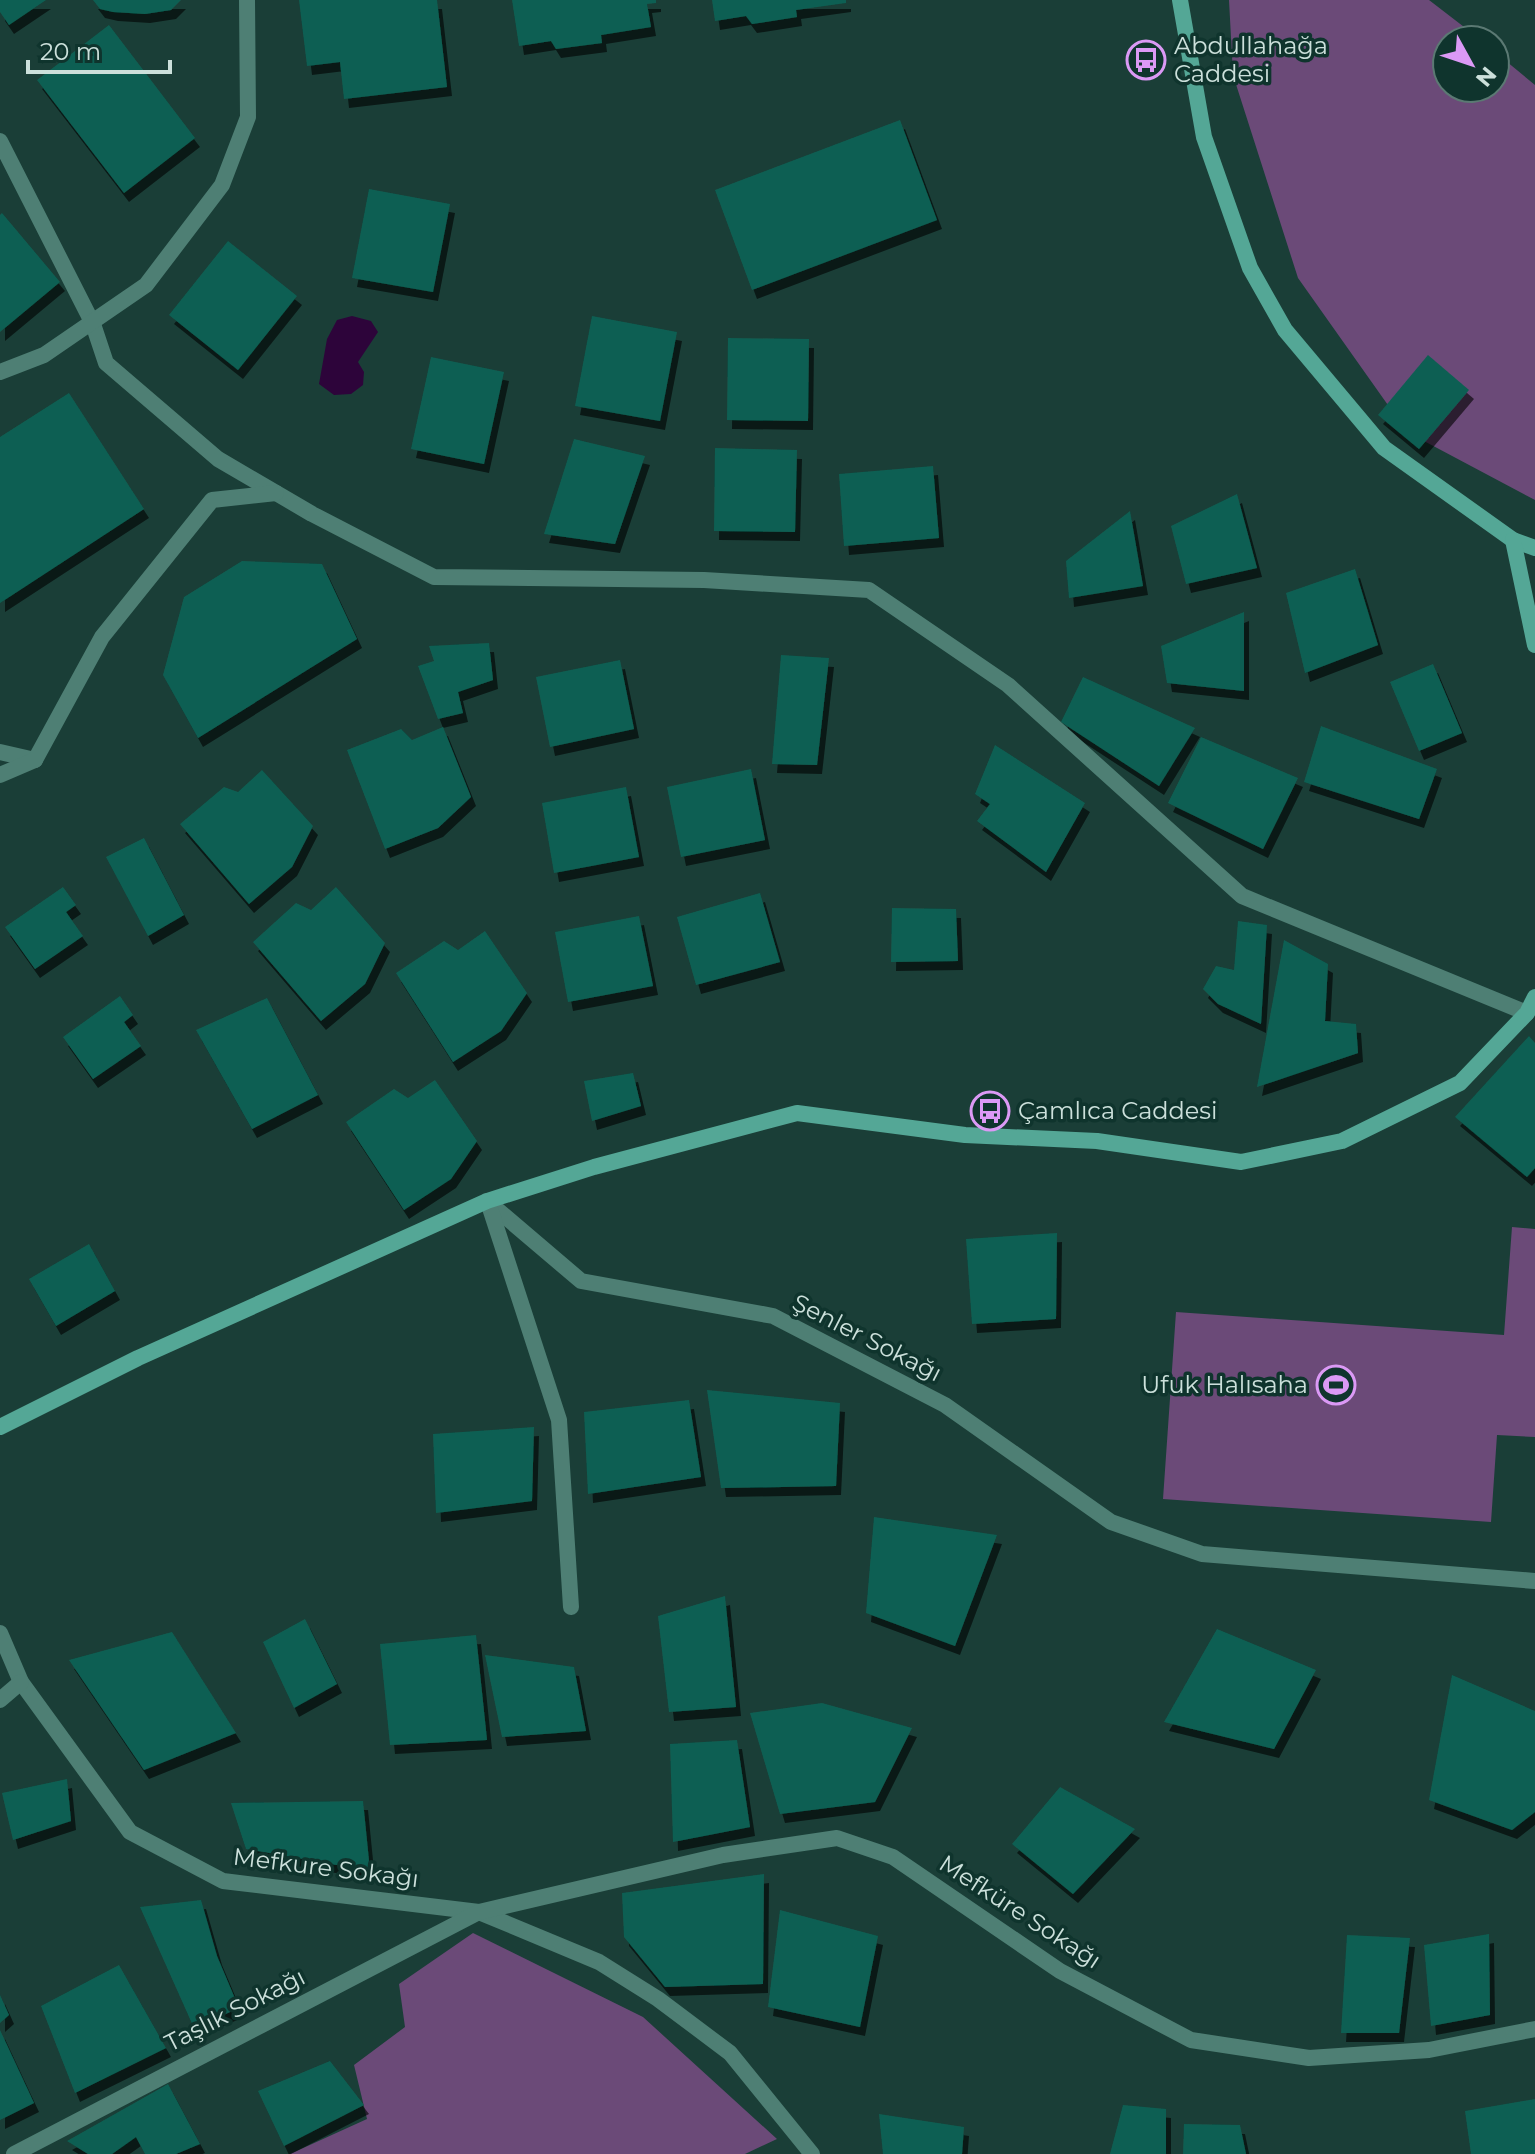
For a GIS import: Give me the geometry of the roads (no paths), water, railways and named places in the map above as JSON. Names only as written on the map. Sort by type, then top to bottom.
[{"type":"main road","points":[[1180,0],[1204,137],[1250,268],[1285,330],[1384,448],[1513,540],[1535,548]]},
{"type":"main road","points":[[1513,540],[1535,645]]},
{"type":"main road","points":[[0,1427],[138,1358],[487,1201],[594,1167],[797,1113],[965,1135],[1097,1141],[1241,1162],[1342,1141],[1460,1083],[1527,1013],[1535,997]]},
{"type":"street","points":[[0,372],[44,355],[146,285],[222,185],[248,117],[247,0]]},
{"type":"street","points":[[0,141],[93,324],[106,363],[218,459],[276,493],[434,577],[704,580],[869,590],[1008,685],[1242,896],[1527,1013]]},
{"type":"street","points":[[0,775],[35,760],[102,637],[212,500],[276,493]]},
{"type":"street","points":[[0,752],[35,760]]},
{"type":"street","points":[[487,1201],[559,1420],[571,1607]]},
{"type":"street","name":"Şenler Sokağı","points":[[487,1201],[581,1281],[773,1316],[945,1405],[1111,1522],[1124,1527],[1202,1554],[1535,1581]]},
{"type":"street","name":"Mefkure Sokağı","points":[[0,1633],[21,1682],[130,1832],[223,1881],[479,1912]]},
{"type":"street","points":[[0,1700],[21,1682]]},
{"type":"street","name":"Mefküre Sokağı","points":[[479,1912],[723,1855],[837,1838],[893,1857],[1060,1971],[1191,2040],[1309,2058],[1429,2050],[1535,2029]]},
{"type":"street","points":[[479,1912],[599,1962],[658,1999],[730,2053],[812,2154]]},
{"type":"street","name":"Taşlık Sokağı","points":[[14,2154],[479,1912]]},
{"type":"place","name":"Abdullahağa Caddesi","points":[[1146,60]]},
{"type":"place","name":"Çamlıca Caddesi","points":[[990,1111]]},
{"type":"place","name":"Ufuk Halısaha","points":[[1336,1385]]}]
